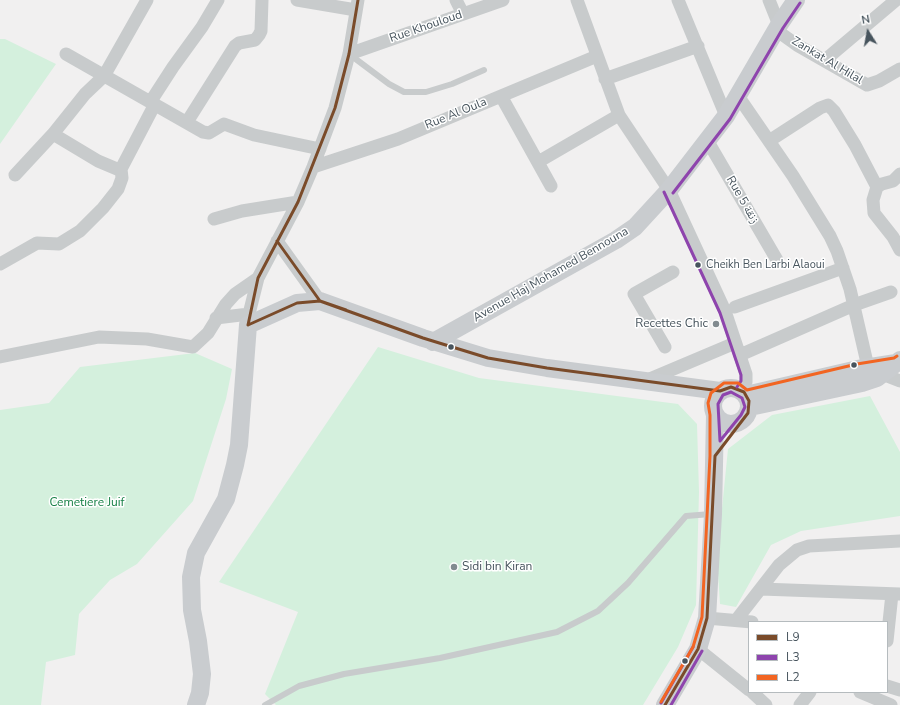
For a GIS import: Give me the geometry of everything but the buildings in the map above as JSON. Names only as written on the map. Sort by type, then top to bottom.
[{"type":"street","points":[[15,175],[53,134],[74,106],[104,76],[147,0]]},
{"type":"street","points":[[0,264],[35,244],[59,244],[80,231],[103,208],[118,188],[122,178],[121,169],[153,103],[173,67],[202,27],[218,0]]},
{"type":"street","points":[[187,122],[235,46],[239,43],[255,40],[259,35],[261,31],[262,0]]},
{"type":"street","points":[[196,705],[200,693],[202,674],[192,610],[191,577],[196,553],[226,499],[235,465],[239,446],[248,320],[258,278],[298,202],[335,108],[349,54],[357,5],[299,0]]},
{"type":"street","points":[[456,0],[463,14]]},
{"type":"street","name":"Rue Khouloud","points":[[349,54],[503,0]]},
{"type":"street","points":[[577,0],[619,115],[669,190],[719,297],[740,355],[746,375],[745,418],[740,422],[715,456]]},
{"type":"street","points":[[678,0],[726,116]]},
{"type":"street","points":[[769,0],[777,27]]},
{"type":"street","name":"Avenue Haj Mohamed Bennouna","points":[[433,342],[625,235],[669,190],[726,116],[777,27],[796,0]]},
{"type":"street","points":[[825,60],[896,0]]},
{"type":"street","name":"Zankat Al Hilal","points":[[777,27],[825,60],[865,84],[871,85],[900,69]]},
{"type":"street","points":[[605,79],[698,46]]},
{"type":"street","points":[[66,54],[203,132],[210,133],[224,124],[254,135],[320,149]]},
{"type":"street","name":"Rue Al Oula","points":[[313,166],[398,139],[597,56]]},
{"type":"street","points":[[501,96],[551,186]]},
{"type":"street","points":[[738,96],[814,208],[830,236],[843,268],[854,305],[885,366],[900,381]]},
{"type":"street","points":[[768,141],[820,108],[828,105],[834,111],[850,138],[877,188]]},
{"type":"street","points":[[538,162],[619,115]]},
{"type":"street","points":[[53,134],[98,161],[117,169],[121,169]]},
{"type":"street","name":"Rue 5 زنقة","points":[[707,140],[777,260]]},
{"type":"street","points":[[898,181],[882,184],[877,188],[873,200],[874,212],[896,236],[900,250]]},
{"type":"street","points":[[214,220],[242,211],[298,202]]},
{"type":"street","points":[[277,241],[320,301]]},
{"type":"street","points":[[735,307],[843,268]]},
{"type":"street","points":[[665,347],[634,294],[674,272]]},
{"type":"street","points":[[0,357],[99,337],[147,339],[192,348],[201,342],[216,318],[235,294],[258,278]]},
{"type":"street","points":[[740,355],[854,305],[891,292]]},
{"type":"street","points":[[216,318],[248,320],[297,303],[320,301],[433,342],[488,358],[643,382],[720,391],[731,387],[746,398],[862,383],[885,366]]},
{"type":"street","points":[[643,382],[735,343]]},
{"type":"street","points":[[675,385],[714,412],[726,424],[740,422]]},
{"type":"street","points":[[665,705],[698,649],[706,618],[713,514],[715,456],[713,403],[720,391]]},
{"type":"street","points":[[737,619],[789,555],[803,548],[900,541]]},
{"type":"street","points":[[761,590],[896,594],[888,636]]},
{"type":"street","points":[[706,618],[737,619],[748,621]]},
{"type":"street","points":[[888,641],[900,642]]},
{"type":"street","points":[[698,649],[748,688]]},
{"type":"street","points":[[888,686],[900,690]]},
{"type":"street","points":[[800,705],[809,693]]},
{"type":"street","points":[[862,693],[891,705]]},
{"type":"lane","points":[[349,54],[388,84],[404,92],[426,92],[452,84],[484,70]]},
{"type":"lane","points":[[264,705],[300,686],[344,674],[440,658],[557,632],[598,611],[628,584],[686,516],[713,514]]},
{"type":"green space","points":[[0,39],[5,39],[56,64],[0,144]]},
{"type":"green space","points":[[378,347],[479,378],[678,404],[697,424],[699,492],[696,605],[678,647],[643,705],[276,705],[265,694],[298,612],[219,582]]},
{"type":"green space","name":"Cemetiere Juif","points":[[195,353],[232,369],[226,399],[193,501],[137,564],[110,580],[79,614],[75,655],[46,662],[41,705],[0,705],[0,410],[49,403],[80,367]]},
{"type":"green space","points":[[870,396],[900,452],[900,516],[801,531],[771,545],[736,607],[720,604],[717,558],[728,449],[772,415]]},
{"type":"transit line","name":"L9","points":[[248,325],[258,278],[298,202],[335,108],[349,54],[358,0]]},
{"type":"transit line","name":"L3","points":[[673,193],[730,119],[783,28],[800,3]]},
{"type":"transit line","name":"L3","points":[[664,192],[720,313],[741,375],[741,381],[737,387]]},
{"type":"transit line","name":"L9","points":[[277,241],[320,301],[346,310]]},
{"type":"transit line","name":"L9","points":[[248,325],[297,303],[320,301],[423,338],[488,358],[547,368],[720,391],[731,387],[744,392],[749,401],[748,413],[715,456],[707,618],[698,649],[665,705]]},
{"type":"transit line","name":"L2","points":[[661,702],[693,647],[702,617],[710,456],[710,415],[708,403],[711,393],[724,383],[738,383],[747,390],[857,364],[894,358],[897,356]]},
{"type":"transit line","name":"L3","points":[[731,392],[742,398],[745,407],[741,415],[720,441],[718,404],[723,395],[731,392]]},
{"type":"transit line","name":"L3","points":[[661,703],[693,647]]},
{"type":"transit line","name":"L3","points":[[671,705],[702,651]]},
{"type":"place","name":"Cheikh Ben Larbi Alaoui","points":[[698,265]]},
{"type":"place","name":"Recettes Chic","points":[[716,324]]},
{"type":"place","name":"Sidi bin Kiran","points":[[454,567]]}]
